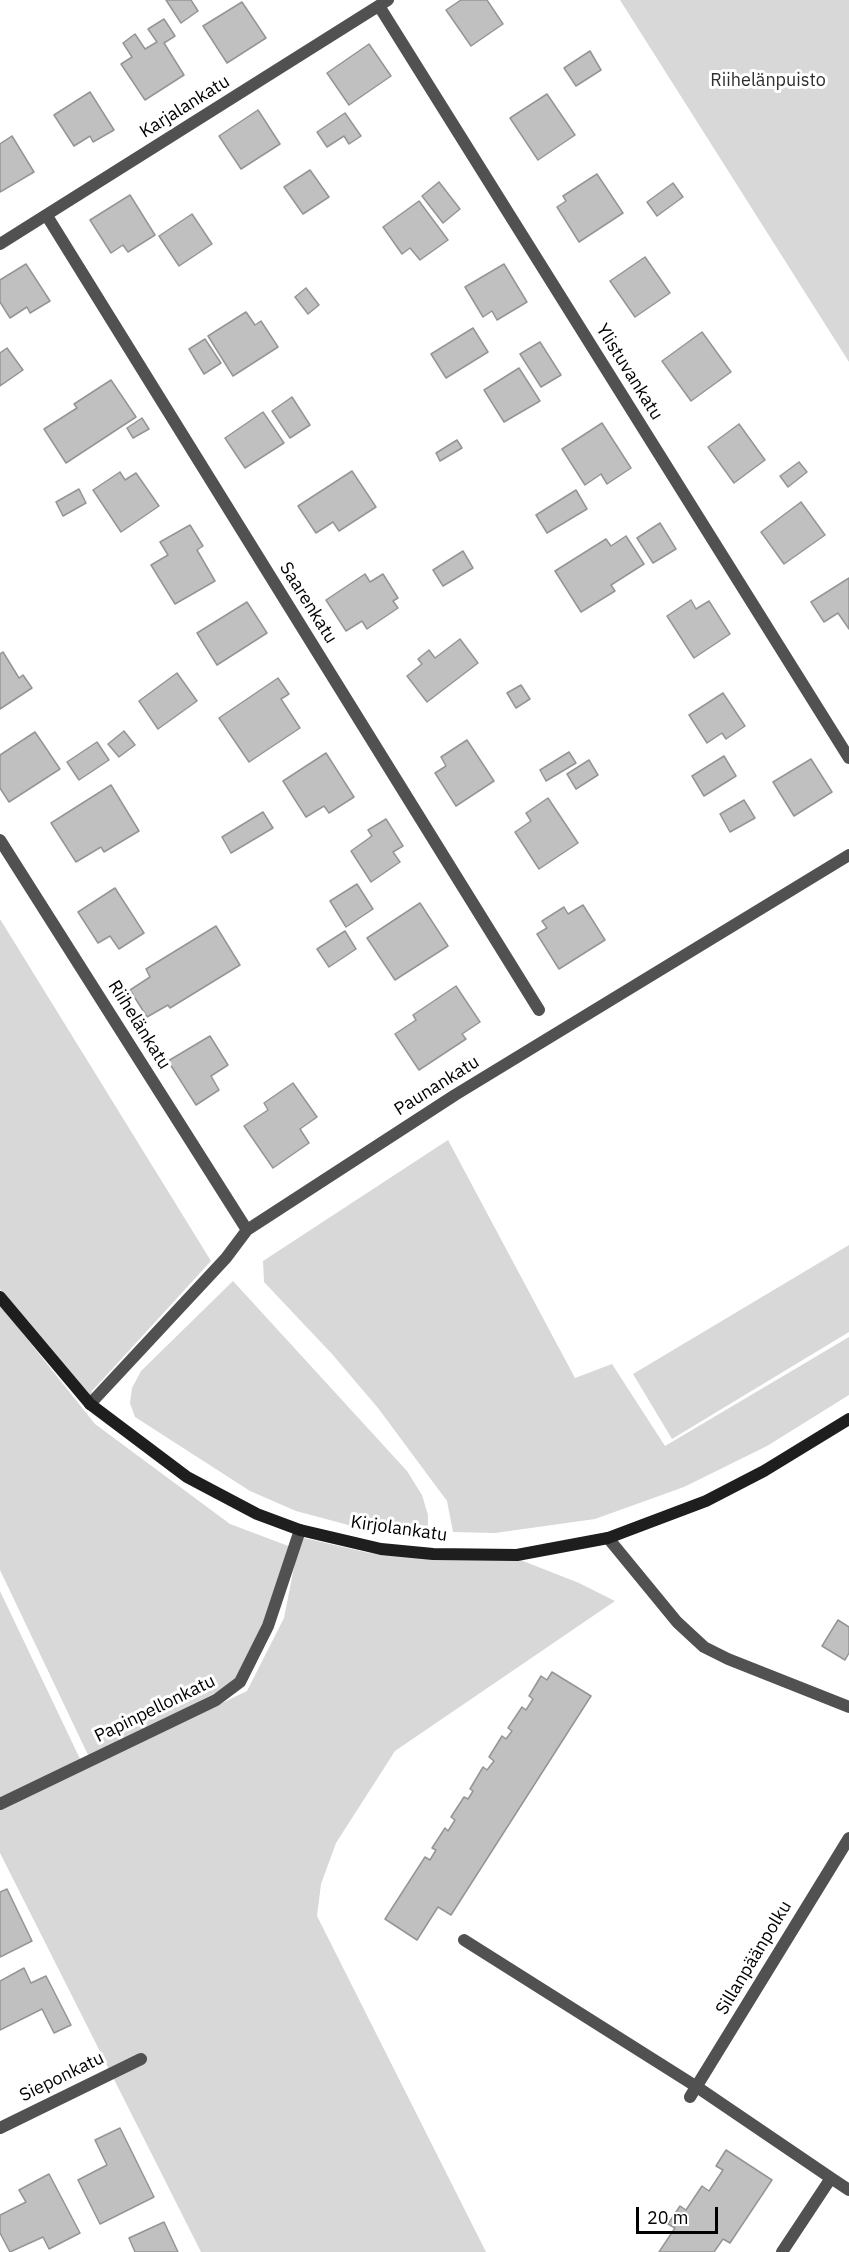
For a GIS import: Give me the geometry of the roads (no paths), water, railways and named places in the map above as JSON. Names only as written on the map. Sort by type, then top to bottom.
[{"type":"main road","name":"Kirjolankatu","points":[[0,1297],[90,1404],[195,1482],[257,1514],[300,1530],[381,1549],[475,1556],[554,1550],[608,1538],[706,1501],[764,1471],[849,1419]]},
{"type":"street","name":"Karjalankatu","points":[[0,244],[384,3]]},
{"type":"street","name":"Ylistuvankatu","points":[[384,3],[849,758]]},
{"type":"street","name":"Saarenkatu","points":[[47,216],[539,1010]]},
{"type":"street","name":"Riihelänkatu","points":[[0,840],[247,1230]]},
{"type":"street","name":"Paunankatu","points":[[90,1404],[226,1258],[247,1230],[455,1095],[849,855]]},
{"type":"street","name":"Papinpellonkatu","points":[[0,1804],[216,1701],[240,1682],[268,1626],[300,1530]]},
{"type":"street","points":[[608,1538],[677,1622],[704,1647],[728,1659],[849,1707]]},
{"type":"street","name":"Sillanpäänpolku","points":[[693,2092],[849,1838]]},
{"type":"street","points":[[464,1940],[693,2092],[849,2190]]},
{"type":"street","name":"Sieponkatu","points":[[0,2128],[141,2059]]},
{"type":"street","points":[[782,2252],[831,2178]]},
{"type":"park label","name":"Riihelänpuisto","points":[[768,81]]}]
